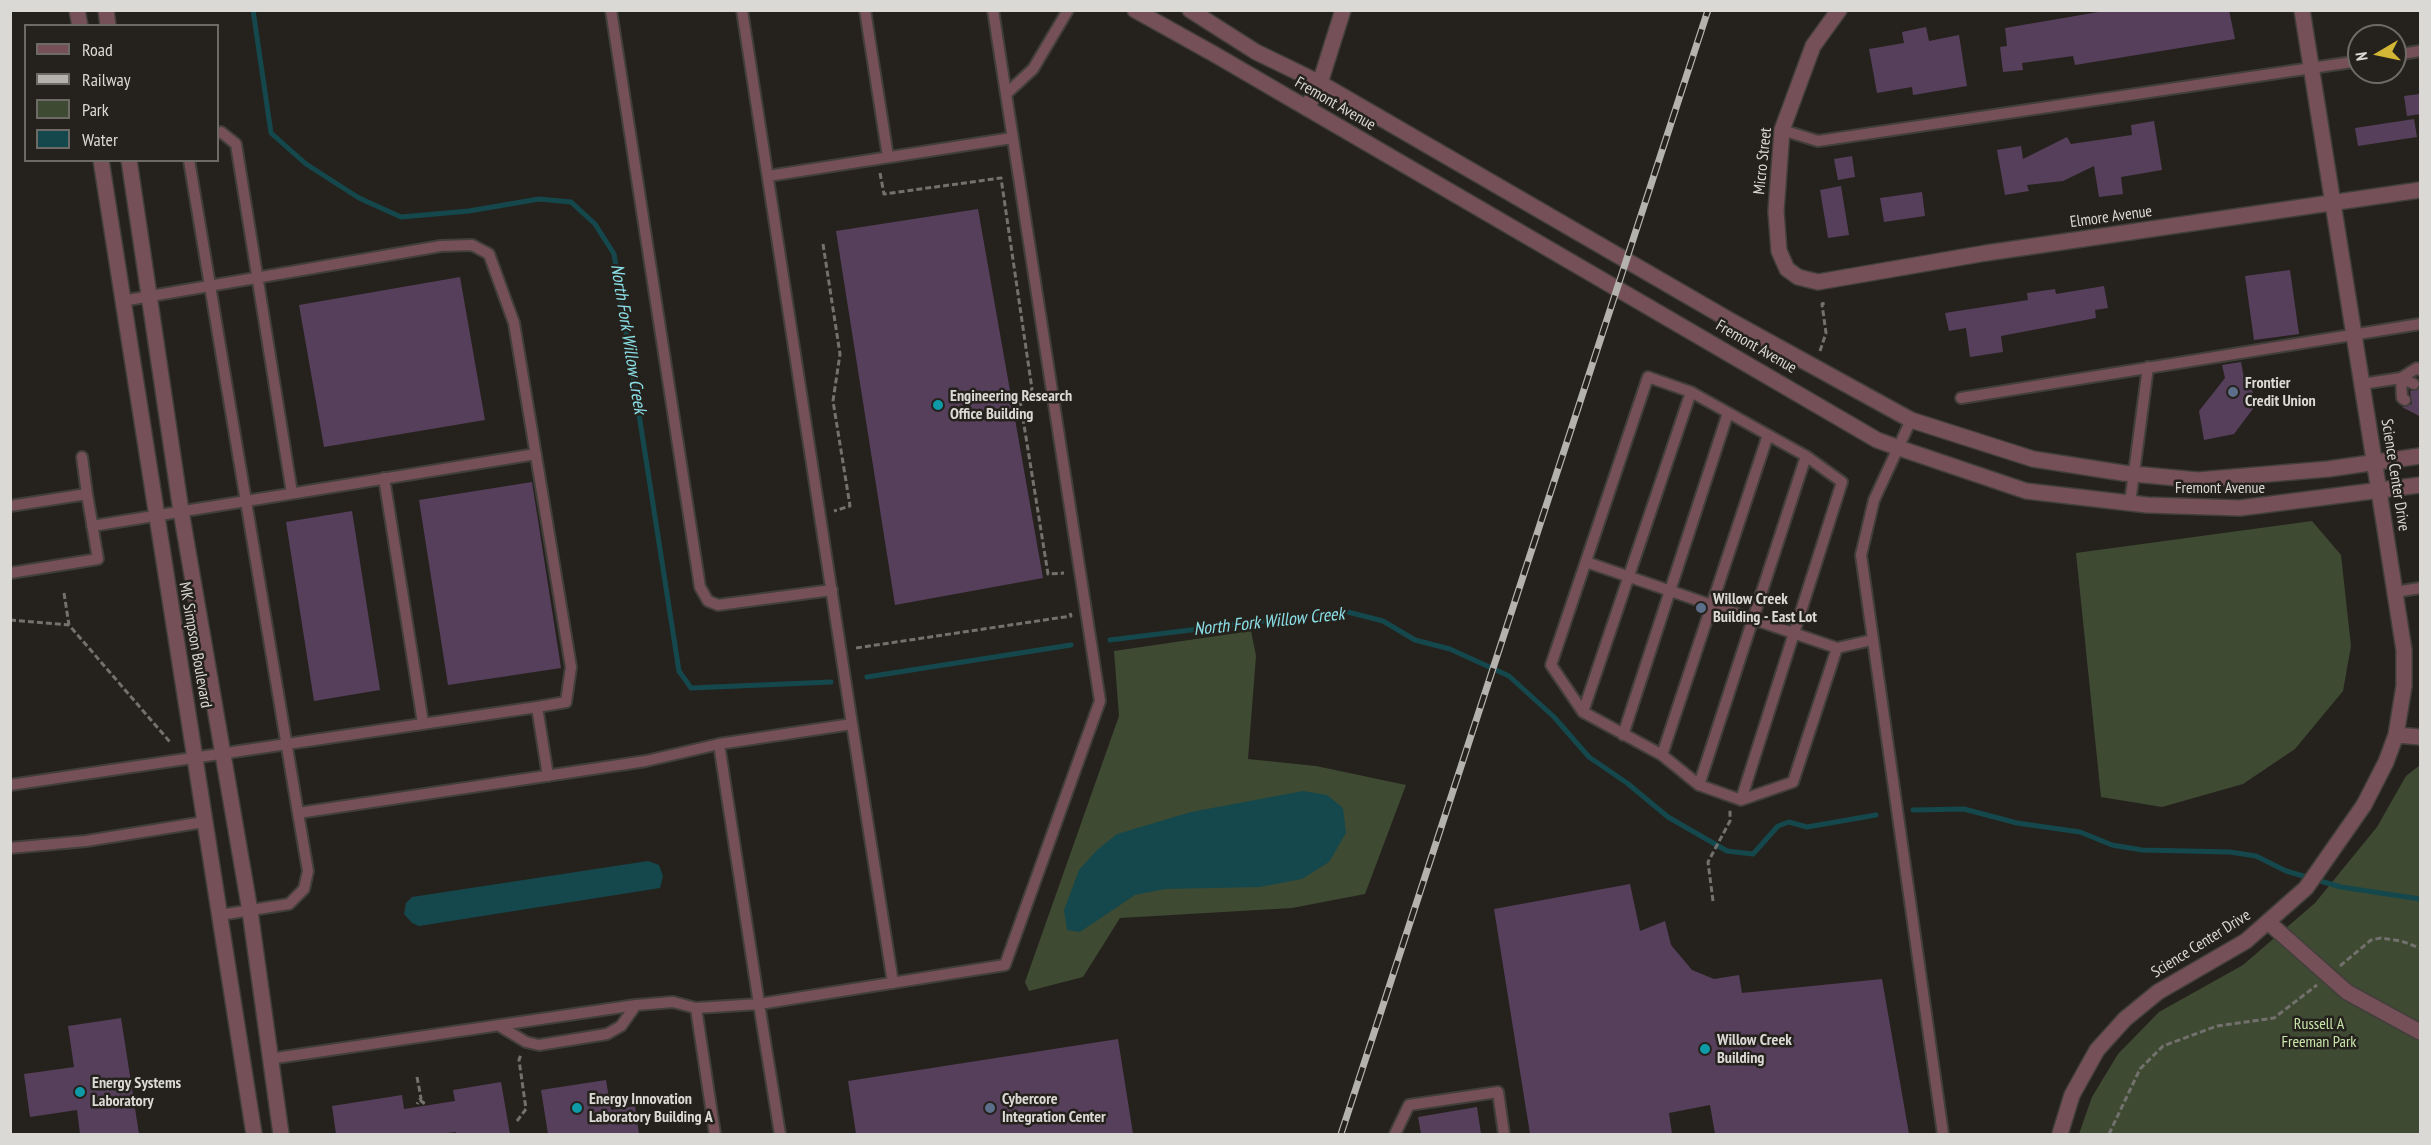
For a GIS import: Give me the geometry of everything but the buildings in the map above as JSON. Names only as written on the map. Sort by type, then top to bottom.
[{"type":"street","name":"Fremont Avenue","points":[[1135,10],[1877,440],[2026,491],[2130,503],[2240,508],[2421,485]]},
{"type":"street","name":"Fremont Avenue","points":[[1190,10],[1256,52],[1320,83],[1731,321],[1911,420],[2033,459],[2133,474],[2198,480],[2328,470],[2421,456]]},
{"type":"street","points":[[1307,108],[1320,83],[1343,10]]},
{"type":"street","name":"Micro Street","points":[[1807,279],[1787,269],[1779,250],[1776,211],[1782,130],[1812,46],[1839,10]]},
{"type":"street","name":"Science Center Drive","points":[[2060,1134],[2072,1095],[2097,1050],[2125,1018],[2158,992],[2246,941],[2306,888],[2324,866],[2364,805],[2386,762],[2396,735],[2404,686],[2404,650],[2302,10]]},
{"type":"street","name":"MK Simpson Boulevard","points":[[100,162],[254,1134]]},
{"type":"street","name":"MK Simpson Boulevard","points":[[129,162],[182,511],[250,910],[280,1134]]},
{"type":"street","name":"Elmore Avenue","points":[[1807,279],[1818,282],[1986,253],[2421,190]]},
{"type":"street","points":[[2396,735],[2421,737]]},
{"type":"street","points":[[2268,922],[2347,992],[2421,1032]]},
{"type":"lane","points":[[611,10],[700,587],[708,601],[718,605],[832,590]]},
{"type":"lane","points":[[741,10],[893,983]]},
{"type":"lane","points":[[865,10],[888,157]]},
{"type":"lane","points":[[270,1059],[501,1027],[636,1005],[673,1002],[696,1008],[759,1004],[1005,965],[1100,701],[993,10]]},
{"type":"lane","points":[[1006,94],[1033,69],[1068,10]]},
{"type":"lane","points":[[1782,130],[1818,141],[2347,63]]},
{"type":"lane","points":[[219,133],[236,144],[292,493]]},
{"type":"lane","points":[[768,176],[1012,138]]},
{"type":"lane","points":[[189,162],[308,871],[303,889],[289,904],[220,915]]},
{"type":"lane","points":[[10,785],[566,702],[571,667],[514,323],[489,254],[472,245],[441,246],[122,301]]},
{"type":"lane","points":[[1961,398],[2421,324]]},
{"type":"lane","points":[[2130,503],[2148,367]]},
{"type":"lane","points":[[2362,384],[2401,378],[2416,368],[2421,370]]},
{"type":"lane","points":[[1741,800],[1842,482],[1806,456],[1691,392],[1648,377],[1551,665],[1583,712],[1662,755],[1699,785],[1741,800],[1793,782],[1837,648]]},
{"type":"lane","points":[[2401,378],[2414,384]]},
{"type":"lane","points":[[2401,378],[2402,399],[2405,400]]},
{"type":"lane","points":[[1583,712],[1691,392]]},
{"type":"lane","points":[[1623,735],[1728,413]]},
{"type":"lane","points":[[1911,420],[1874,500],[1861,555],[1943,1134]]},
{"type":"lane","points":[[1662,755],[1768,435]]},
{"type":"lane","points":[[92,526],[536,454]]},
{"type":"lane","points":[[1699,785],[1806,456]]},
{"type":"lane","points":[[10,573],[98,559],[82,457]]},
{"type":"lane","points":[[384,478],[423,723]]},
{"type":"lane","points":[[10,506],[87,494]]},
{"type":"lane","points":[[1586,562],[1837,648],[1872,640]]},
{"type":"lane","points":[[2395,592],[2421,588]]},
{"type":"lane","points":[[537,707],[548,776]]},
{"type":"lane","points":[[298,813],[646,761],[719,744],[852,724]]},
{"type":"lane","points":[[719,744],[780,1134]]},
{"type":"lane","points":[[10,848],[86,841],[204,822]]},
{"type":"lane","points":[[501,1027],[526,1042],[539,1045],[607,1034],[621,1026],[636,1005]]},
{"type":"lane","points":[[696,1008],[715,1134]]},
{"type":"lane","points":[[1395,1134],[1409,1105],[1498,1092],[1504,1134]]},
{"type":"path","points":[[870,171],[880,169],[884,195],[1001,178],[1032,389],[1020,400],[1048,574],[1064,572],[1065,582]]},
{"type":"path","points":[[823,244],[840,354],[833,401],[850,506],[834,511]]},
{"type":"path","points":[[1819,352],[1826,339],[1822,304],[1825,303]]},
{"type":"path","points":[[64,593],[69,625],[170,742]]},
{"type":"path","points":[[854,638],[856,649],[1071,616],[1068,602]]},
{"type":"path","points":[[10,620],[69,625]]},
{"type":"path","points":[[1713,901],[1708,864],[1730,821],[1729,808]]},
{"type":"path","points":[[2109,1134],[2140,1069],[2163,1046],[2217,1026],[2274,1018],[2372,940],[2381,938],[2401,941],[2421,948]]},
{"type":"path","points":[[517,1120],[526,1108],[519,1060],[522,1051]]},
{"type":"path","points":[[417,1077],[420,1100],[425,1104]]},
{"type":"path","points":[[417,1104],[420,1100]]},
{"type":"green space","points":[[2312,521],[2341,555],[2351,646],[2343,691],[2295,749],[2243,784],[2162,807],[2101,797],[2076,553]]},
{"type":"green space","points":[[1251,631],[1256,656],[1248,759],[1316,766],[1406,785],[1365,894],[1292,908],[1120,918],[1083,977],[1029,991],[1025,982],[1119,716],[1114,651]]},
{"type":"green space","name":"Russell A Freeman Park","points":[[2420,765],[2420,1134],[2079,1134],[2092,1097],[2118,1054],[2159,1012],[2243,965],[2315,903],[2377,827],[2406,776]]},
{"type":"water","points":[[1303,791],[1327,795],[1343,808],[1346,833],[1329,862],[1302,879],[1260,887],[1165,889],[1135,895],[1080,932],[1067,930],[1064,910],[1079,870],[1097,850],[1117,834],[1191,812]]},
{"type":"water","points":[[648,861],[659,865],[663,876],[660,888],[419,926],[412,923],[404,914],[406,903],[412,897]]},
{"type":"waterway","name":"North Fork Willow Creek","points":[[253,10],[271,133],[306,164],[359,198],[401,217],[469,211],[539,199],[571,202],[595,224],[614,254],[679,671],[691,688],[831,682]]},
{"type":"waterway","name":"North Fork Willow Creek","points":[[1110,640],[1344,611],[1383,621],[1415,640],[1450,649],[1509,676],[1554,717],[1589,757],[1627,783],[1668,817],[1727,851],[1753,854],[1778,826],[1789,822],[1807,827],[1876,815]]},
{"type":"waterway","name":"North Fork Willow Creek","points":[[867,677],[1071,645]]},
{"type":"waterway","name":"North Fork Willow Creek","points":[[1913,810],[1964,809],[2017,823],[2080,832],[2112,845],[2142,850],[2230,852],[2256,856],[2286,871],[2341,887],[2420,899]]},
{"type":"railway","points":[[1341,1134],[1708,10]]},
{"type":"place","name":"Frontier Credit Union","points":[[2233,392]]},
{"type":"place","name":"Engineering Research Office Building","points":[[938,405]]},
{"type":"place","name":"Willow Creek Building - East Lot","points":[[1701,608]]},
{"type":"place","name":"Willow Creek Building","points":[[1705,1049]]},
{"type":"place","name":"Energy Systems Laboratory","points":[[80,1092]]},
{"type":"place","name":"Energy Innovation Laboratory Building A","points":[[577,1108]]},
{"type":"place","name":"Cybercore Integration Center","points":[[990,1108]]}]
